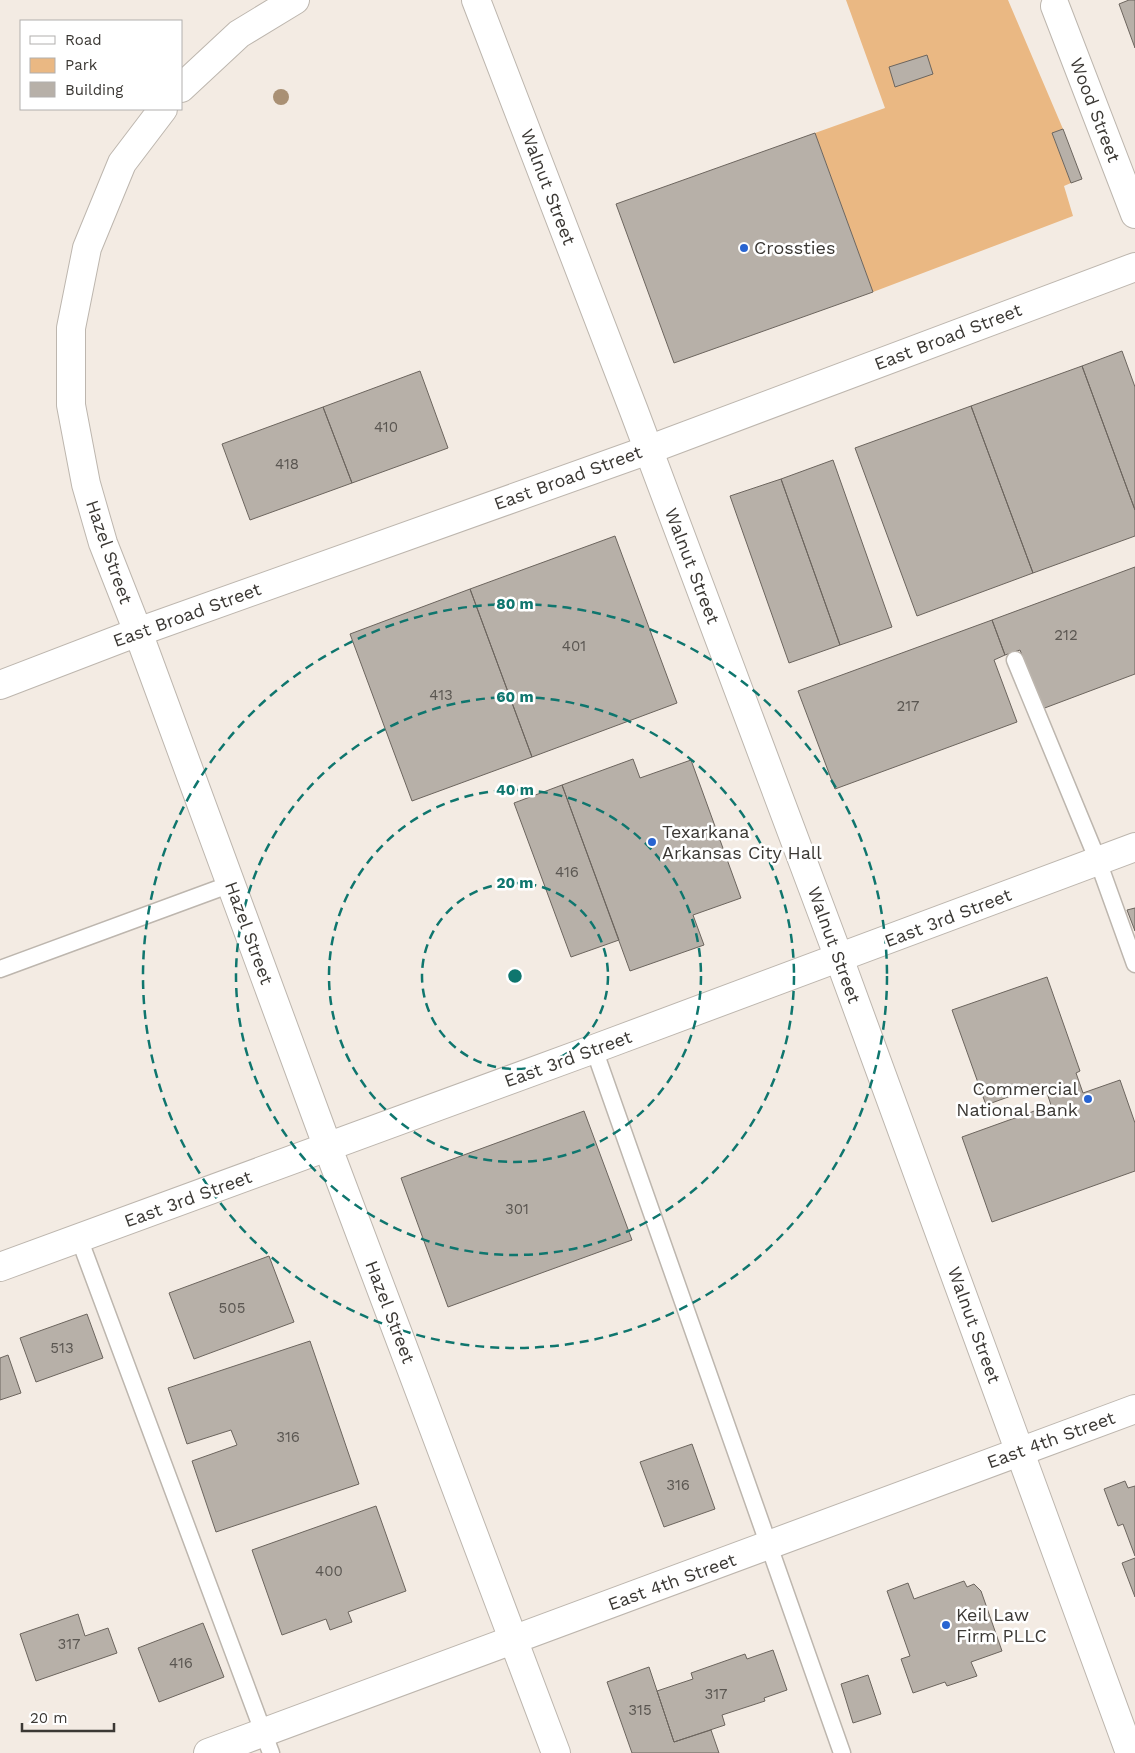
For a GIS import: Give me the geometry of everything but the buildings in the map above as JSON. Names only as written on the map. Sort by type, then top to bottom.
[{"type":"street","points":[[182,87],[239,34],[295,0]]},
{"type":"street","name":"Walnut Street","points":[[476,0],[839,958],[1130,1753]]},
{"type":"street","name":"Wood Street","points":[[1057,1],[1135,214]]},
{"type":"street","name":"Hazel Street","points":[[162,110],[122,163],[88,248],[71,328],[71,405],[86,484],[103,543],[138,632],[328,1148],[556,1753]]},
{"type":"street","name":"East Broad Street","points":[[0,685],[138,632],[648,450],[1135,267]]},
{"type":"street","name":"East 3rd Street","points":[[0,1267],[328,1148],[1135,848]]},
{"type":"street","name":"East 4th Street","points":[[208,1753],[267,1743],[514,1640],[1135,1409]]},
{"type":"lane","points":[[1015,660],[1098,861],[1135,964]]},
{"type":"lane","points":[[0,969],[231,884]]},
{"type":"lane","points":[[594,1049],[842,1753]]},
{"type":"lane","points":[[79,1238],[267,1743]]},
{"type":"green space","points":[[846,0],[1008,0],[1063,129],[1052,133],[1071,183],[1064,186],[1073,216],[873,292],[815,133],[885,108]]},
{"type":"place","name":"Crossties","points":[[744,248]]},
{"type":"place","name":"Texarkana Arkansas City Hall","points":[[652,842]]},
{"type":"place","name":"Commercial National Bank","points":[[1088,1099]]},
{"type":"place","name":"Keil Law Firm PLLC","points":[[946,1625]]}]
